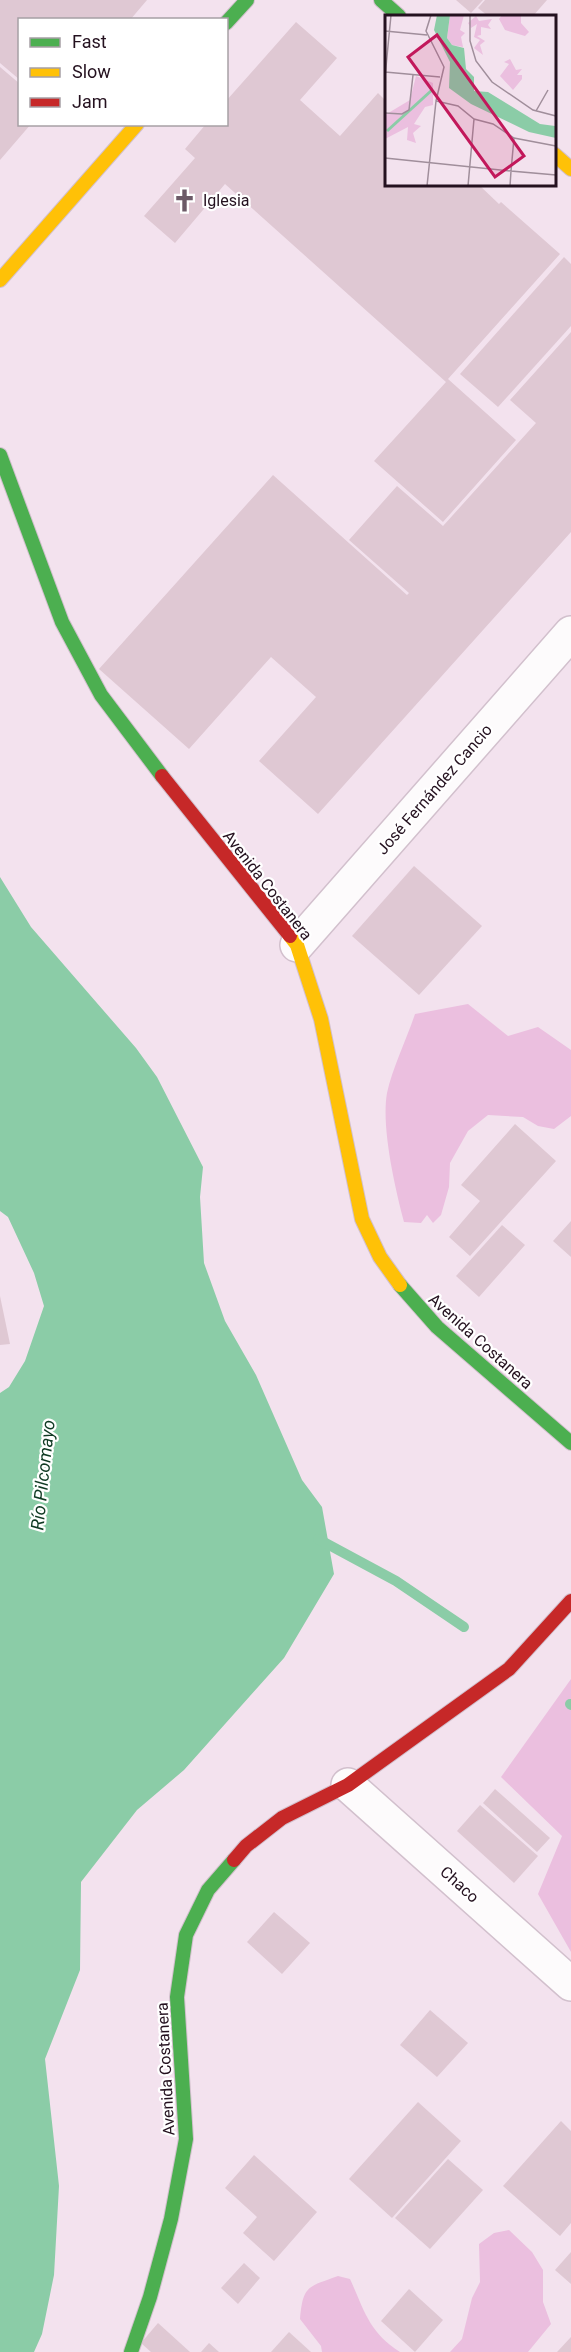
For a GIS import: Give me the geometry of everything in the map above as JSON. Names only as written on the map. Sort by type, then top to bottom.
[{"type":"street","points":[[228,21],[247,0]]},
{"type":"street","points":[[381,0],[398,15]]},
{"type":"street","points":[[0,280],[135,126]]},
{"type":"street","points":[[556,155],[571,169]]},
{"type":"street","name":"Avenida Costanera","points":[[0,455],[62,622],[101,695],[192,815],[297,945],[321,1018],[362,1219],[380,1257],[406,1294],[437,1327],[571,1443]]},
{"type":"street","name":"José Fernández Cancio","points":[[297,945],[571,633]]},
{"type":"street","name":"Avenida Costanera","points":[[131,2352],[150,2297],[171,2219],[186,2139],[177,1996],[186,1935],[208,1890],[246,1846],[282,1818],[348,1785],[509,1669],[571,1601]]},
{"type":"street","name":"Chaco","points":[[348,1785],[571,1984]]},
{"type":"shaded area","points":[[468,1004],[508,1036],[538,1027],[571,1050],[571,1116],[554,1129],[538,1126],[523,1117],[488,1115],[468,1131],[450,1163],[449,1187],[441,1215],[433,1223],[427,1215],[421,1223],[404,1222],[387,1140],[386,1107],[389,1084],[415,1014]]},
{"type":"shaded area","points":[[571,1679],[571,1952],[538,1894],[562,1836],[501,1777]]},
{"type":"shaded area","points":[[509,2230],[532,2252],[543,2270],[543,2302],[551,2324],[528,2352],[450,2352],[462,2339],[472,2298],[480,2282],[479,2244],[494,2233]]},
{"type":"shaded area","points":[[338,2276],[350,2279],[375,2329],[381,2337],[400,2352],[322,2352],[321,2346],[300,2319],[303,2299],[305,2293],[314,2285]]},
{"type":"water","name":"Río Pilcomayo","points":[[0,877],[31,927],[136,1048],[157,1077],[203,1167],[200,1197],[204,1263],[225,1321],[256,1375],[302,1480],[322,1507],[334,1574],[284,1658],[184,1770],[137,1810],[81,1882],[80,1970],[45,2059],[59,2186],[54,2275],[42,2334],[34,2352],[0,2352],[0,1393],[9,1387],[25,1361],[44,1306],[34,1273],[8,1217],[0,1211]]},
{"type":"building","points":[[0,0],[147,0],[132,18],[18,18],[18,78],[0,63]]},
{"type":"building","points":[[456,0],[483,0],[471,13]]},
{"type":"building","points":[[485,0],[547,0],[534,15],[487,15],[478,8]]},
{"type":"building","points":[[296,22],[337,58],[300,100],[340,136],[378,93],[385,100],[385,186],[480,186],[560,254],[448,379],[516,440],[443,522],[374,461],[446,382],[225,184],[175,243],[144,216],[195,158],[185,149],[204,126],[228,126],[228,99]]},
{"type":"building","points":[[0,67],[18,82],[18,126],[29,126],[0,160]]},
{"type":"building","points":[[564,257],[571,264],[571,326],[498,407],[460,374]]},
{"type":"building","points":[[571,332],[571,532],[318,814],[259,761],[316,697],[271,657],[189,749],[99,669],[273,475],[407,595],[409,593],[349,540],[397,486],[443,526],[536,423],[510,400]]},
{"type":"building","points":[[414,866],[482,926],[419,995],[352,936]]},
{"type":"building","points":[[515,1124],[556,1161],[470,1256],[449,1237],[480,1201],[461,1185]]},
{"type":"building","points":[[571,1221],[571,1257],[553,1241]]},
{"type":"building","points":[[502,1225],[525,1245],[479,1297],[456,1276]]},
{"type":"building","points":[[0,1296],[10,1344],[0,1345]]},
{"type":"building","points":[[495,1789],[550,1838],[537,1852],[483,1803]]},
{"type":"building","points":[[480,1805],[538,1856],[514,1883],[457,1831]]},
{"type":"building","points":[[274,1912],[310,1943],[282,1974],[247,1942]]},
{"type":"building","points":[[430,2010],[468,2043],[437,2077],[400,2045]]},
{"type":"building","points":[[418,2102],[461,2141],[392,2218],[349,2179]]},
{"type":"building","points":[[561,2121],[571,2131],[571,2223],[560,2236],[503,2186]]},
{"type":"building","points":[[254,2155],[317,2212],[274,2261],[243,2233],[257,2217],[225,2188]]},
{"type":"building","points":[[448,2159],[483,2190],[430,2249],[395,2218]]},
{"type":"building","points":[[571,2252],[571,2284],[555,2270]]},
{"type":"building","points":[[244,2263],[260,2278],[238,2304],[221,2288]]},
{"type":"building","points":[[409,2289],[443,2320],[415,2352],[381,2321]]},
{"type":"building","points":[[158,2323],[190,2352],[151,2352],[141,2343]]},
{"type":"building","points":[[289,2332],[311,2352],[271,2352]]},
{"type":"building","points":[[571,2337],[571,2352],[557,2352]]},
{"type":"building","points":[[209,2343],[219,2352],[201,2352]]},
{"type":"waterway","points":[[318,1539],[396,1581],[464,1627]]},
{"type":"traffic: fast","points":[[228,21],[247,0]]},
{"type":"traffic: fast","points":[[381,0],[398,15]]},
{"type":"traffic: fast","points":[[0,455],[62,622],[101,695],[162,776]]},
{"type":"traffic: fast","points":[[400,1285],[437,1327],[571,1443]]},
{"type":"traffic: fast","points":[[131,2352],[150,2297],[171,2219],[186,2139],[177,1997],[186,1935],[208,1890],[234,1860]]},
{"type":"traffic: slow","points":[[0,280],[135,126]]},
{"type":"traffic: slow","points":[[556,156],[571,169]]},
{"type":"traffic: slow","points":[[290,936],[297,945],[321,1019],[362,1219],[380,1257],[400,1285]]},
{"type":"traffic: jam","points":[[162,776],[290,936]]},
{"type":"traffic: jam","points":[[234,1860],[246,1846],[282,1818],[348,1785],[509,1669],[571,1601]]},
{"type":"place","name":"Iglesia","points":[[185,200]]}]
